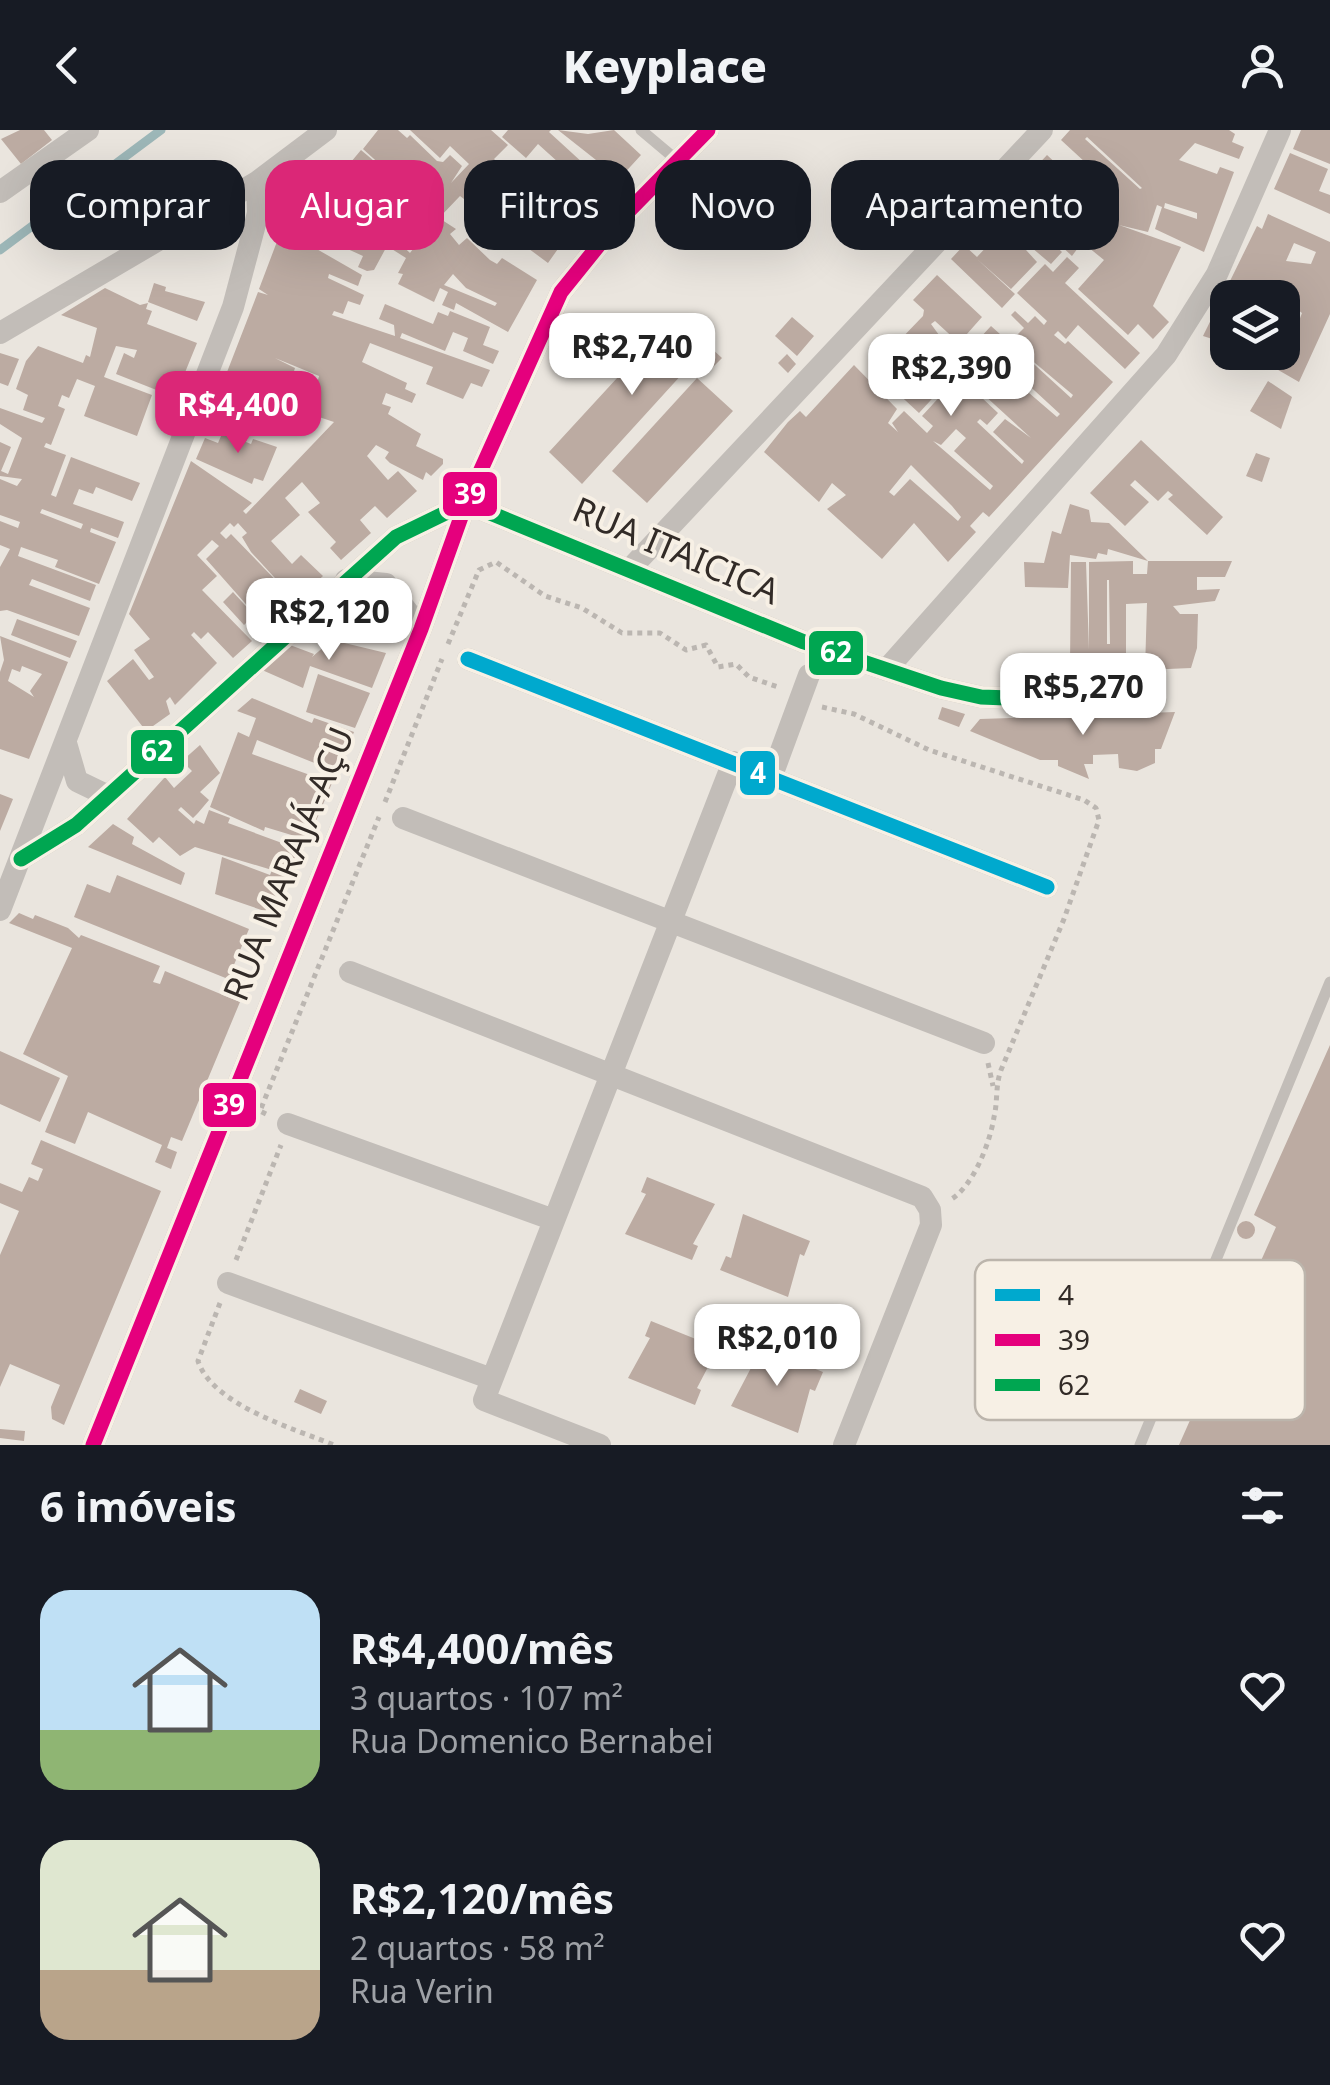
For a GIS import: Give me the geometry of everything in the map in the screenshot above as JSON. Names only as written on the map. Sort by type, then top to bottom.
[{"type":"street","points":[[0,192],[88,130]]},
{"type":"street","points":[[0,333],[257,182],[326,130]]},
{"type":"street","name":"RUA MARAJÁ-AÇU","points":[[681,160],[708,130]]},
{"type":"street","points":[[630,568],[1042,130]]},
{"type":"street","points":[[886,670],[1166,355],[1217,274],[1280,130]]},
{"type":"street","points":[[0,910],[233,307],[258,213],[257,182]]},
{"type":"street","name":"RUA MARAJÁ-AÇU","points":[[93,1445],[421,629],[466,503],[561,292],[615,225],[655,186]]},
{"type":"street","points":[[21,859],[76,825],[396,536],[466,503]]},
{"type":"street","name":"RUA ITAICICA","points":[[466,503],[804,642],[982,697],[1153,692]]},
{"type":"street","points":[[346,580],[386,584],[421,629]]},
{"type":"street","points":[[468,659],[1047,888]]},
{"type":"street","points":[[771,778],[809,675]]},
{"type":"street","points":[[66,741],[70,767],[77,780],[106,795]]},
{"type":"street","points":[[600,1445],[484,1400],[733,762]]},
{"type":"street","points":[[403,818],[984,1043]]},
{"type":"street","points":[[350,972],[922,1197],[930,1210],[931,1226],[844,1445]]},
{"type":"street","points":[[288,1124],[554,1220]]},
{"type":"street","points":[[228,1282],[492,1379]]},
{"type":"lane","points":[[641,130],[677,160]]},
{"type":"lane","points":[[1216,1260],[1330,982]]},
{"type":"lane","points":[[1140,1445],[1150,1420]]},
{"type":"building","points":[[20,130],[44,130],[52,140],[21,164],[1,139]]},
{"type":"building","points":[[378,130],[398,130],[407,138],[410,135],[436,160],[375,160],[363,149]]},
{"type":"building","points":[[410,130],[491,130],[508,145],[494,159],[465,160],[450,146],[440,158]]},
{"type":"building","points":[[508,130],[551,130],[580,160],[556,160],[538,144],[526,158],[502,137]]},
{"type":"building","points":[[558,130],[588,134],[614,130],[641,155],[635,162],[596,160]]},
{"type":"building","points":[[1070,130],[1229,130],[1235,134],[1232,142],[1244,147],[1239,159],[1195,143],[1179,160],[1217,174],[1220,167],[1234,172],[1204,252],[1155,229],[1162,207],[1157,205],[1148,232],[1119,225],[1119,170],[1142,188],[1119,167],[1119,160],[1112,160],[1087,137],[1108,160],[1083,160],[1061,140]],"holes":[[[1165,203],[1197,213],[1197,219],[1164,208]]]},
{"type":"building","points":[[1301,130],[1330,130],[1330,164],[1293,149]]},
{"type":"building","points":[[361,150],[373,160],[353,160]]},
{"type":"building","points":[[1290,153],[1328,169],[1319,191],[1330,195],[1330,214],[1274,189]]},
{"type":"building","points":[[450,155],[462,166],[451,183],[464,169],[464,199],[460,196],[444,213],[444,161]]},
{"type":"building","points":[[1268,214],[1330,242],[1330,314],[1299,382],[1278,370],[1300,370],[1300,280],[1230,280],[1257,226],[1262,229]],"holes":[[[1294,243],[1316,252],[1311,264],[1286,261]]]},
{"type":"building","points":[[444,221],[456,229],[450,234],[459,245],[464,241],[464,250],[480,250],[497,264],[502,258],[537,280],[508,332],[456,303],[454,310],[442,305],[448,292],[440,288],[434,302],[398,284],[403,274],[398,273],[406,258],[393,250],[444,250]],"holes":[[[453,274],[466,288],[497,303],[495,306],[444,285]]]},
{"type":"building","points":[[1119,225],[1181,247],[1153,306],[1169,322],[1153,339],[1138,324],[1128,335],[1078,289],[1104,260],[1092,250],[1119,250]]},
{"type":"building","points":[[274,250],[318,250],[362,275],[358,286],[329,274],[328,278],[364,295],[360,305],[348,301],[343,314],[334,311],[332,315],[395,336],[394,325],[379,319],[385,304],[433,324],[438,312],[448,316],[450,311],[490,327],[483,345],[499,351],[493,364],[463,351],[468,338],[453,332],[445,351],[402,333],[400,338],[490,370],[482,387],[471,383],[463,399],[426,384],[433,367],[370,343],[362,362],[407,383],[405,389],[416,394],[412,403],[386,393],[382,404],[391,407],[388,414],[421,434],[416,446],[443,459],[443,464],[431,476],[426,472],[423,480],[390,463],[385,458],[389,452],[376,445],[367,456],[388,480],[398,471],[417,491],[387,518],[375,506],[360,520],[371,533],[341,560],[330,548],[336,542],[308,512],[320,503],[302,482],[285,498],[300,515],[271,541],[292,564],[301,555],[323,576],[300,597],[289,585],[285,589],[251,552],[242,537],[247,533],[238,523],[234,527],[230,523],[220,533],[226,539],[231,534],[296,601],[267,628],[206,559],[219,546],[212,540],[197,555],[217,576],[202,590],[252,641],[233,658],[208,632],[201,639],[194,632],[191,635],[217,663],[175,705],[170,697],[166,701],[170,714],[146,731],[107,681],[133,659],[149,680],[154,677],[134,650],[150,639],[129,614],[191,461],[252,503],[243,511],[246,514],[334,422],[222,385],[258,292],[268,295],[259,289]],"holes":[[[275,358],[319,376],[318,380],[297,373],[292,388],[289,387],[295,368]]]},
{"type":"building","points":[[350,250],[385,250],[374,270],[358,267],[363,256]]},
{"type":"building","points":[[530,250],[557,250],[548,263]]},
{"type":"building","points":[[959,250],[969,250],[977,257],[984,250],[1026,250],[1037,262],[1011,289],[977,259],[1015,294],[1002,308],[951,259]]},
{"type":"building","points":[[1034,250],[1060,250],[1051,264]]},
{"type":"building","points":[[1067,257],[1079,268],[1065,283],[1140,353],[1125,369],[1078,325],[1066,339],[1058,331],[1054,335],[1065,344],[1068,341],[1113,382],[989,517],[983,512],[970,526],[976,532],[948,562],[914,523],[882,559],[827,509],[846,495],[832,483],[819,502],[764,452],[788,422],[800,411],[806,417],[854,365],[897,409],[888,423],[898,432],[892,423],[904,411],[927,433],[933,426],[922,416],[944,392],[941,389],[919,413],[892,388],[914,364],[931,380],[934,377],[897,343],[923,316],[924,310],[913,300],[937,275],[982,317],[959,343],[935,321],[931,324],[939,335],[965,354],[991,326],[1010,343],[993,362],[1057,417],[1060,414],[1011,369],[1024,355],[1071,398],[1073,395],[1010,342],[1024,328],[1011,315],[1015,311],[1028,323],[1035,316],[1044,325],[1047,321],[1017,293],[1045,264],[1053,272]],"holes":[[[983,394],[1031,438],[1005,419],[993,432],[1024,461],[1022,464],[977,422],[980,419],[987,425],[998,413],[980,396]],[[956,429],[966,438],[954,451],[993,486],[990,490],[933,441],[941,445]],[[911,465],[961,517],[958,521],[910,479],[894,496],[889,492]]]},
{"type":"building","points":[[154,283],[166,287],[165,291],[205,302],[197,321],[148,302]]},
{"type":"building","points":[[105,288],[140,305],[148,303],[146,309],[152,311],[147,324],[197,343],[173,402],[157,396],[159,391],[116,374],[124,353],[134,358],[137,350],[116,346],[104,377],[152,395],[137,436],[84,416],[95,386],[77,379],[69,398],[62,395],[58,406],[65,409],[51,445],[46,443],[44,447],[66,455],[51,495],[56,497],[71,457],[140,483],[132,501],[96,487],[93,494],[79,489],[73,504],[124,522],[118,538],[91,528],[90,532],[116,542],[99,584],[55,567],[58,560],[21,547],[18,556],[96,585],[90,601],[32,579],[29,585],[90,608],[79,636],[7,610],[0,611],[0,567],[10,549],[0,545],[0,521],[18,528],[20,522],[0,515],[0,479],[17,486],[22,479],[0,476],[0,442],[11,447],[1,471],[8,474],[22,438],[0,424],[0,408],[42,423],[45,418],[23,410],[28,395],[16,389],[26,361],[38,346],[83,363],[86,355],[90,357],[97,328],[61,315]],"holes":[[[42,509],[83,524],[81,529],[40,513]]]},
{"type":"building","points":[[675,315],[722,358],[707,373],[694,361],[582,484],[549,452]]},
{"type":"building","points":[[792,317],[814,336],[797,356],[775,336]]},
{"type":"building","points":[[0,353],[19,359],[8,386],[0,383]]},
{"type":"building","points":[[787,354],[796,364],[788,373],[778,363]]},
{"type":"building","points":[[697,378],[733,411],[647,503],[612,471]]},
{"type":"building","points":[[1268,381],[1292,397],[1281,429],[1250,411]]},
{"type":"building","points":[[224,429],[248,437],[246,442],[251,444],[253,439],[277,447],[263,481],[254,478],[252,484],[196,459],[205,438],[218,443]]},
{"type":"building","points":[[1141,440],[1223,517],[1207,535],[1168,499],[1173,495],[1168,491],[1158,501],[1135,480],[1130,485],[1149,502],[1125,526],[1090,493]]},
{"type":"building","points":[[1256,453],[1270,458],[1262,482],[1246,476]]},
{"type":"building","points":[[1070,504],[1089,510],[1091,522],[1109,523],[1148,561],[1108,549],[1107,555],[1098,553],[1096,559],[1070,555],[1068,588],[1025,587],[1024,562],[1044,563],[1052,531],[1061,534]]},
{"type":"building","points":[[1133,561],[1133,574],[1147,574],[1148,561],[1232,561],[1225,577],[1197,577],[1197,590],[1220,589],[1215,601],[1173,606],[1180,614],[1198,614],[1197,648],[1191,668],[1145,670],[1147,603],[1126,604],[1126,671],[1070,665],[1071,562],[1086,562],[1089,650],[1089,562]],"holes":[[[1107,580],[1110,644],[1107,644]]]},
{"type":"building","points":[[233,592],[254,615],[244,625],[223,602]]},
{"type":"building","points":[[17,619],[77,641],[70,658],[11,635]]},
{"type":"building","points":[[0,636],[68,662],[29,759],[0,749],[0,672],[4,660]],"holes":[[[22,666],[42,674],[30,691],[34,697],[8,681],[12,669],[20,672]]]},
{"type":"building","points":[[332,640],[386,653],[372,688],[310,666],[303,688],[262,670],[290,645],[314,654],[312,657]]},
{"type":"building","points":[[318,674],[370,693],[355,728],[306,712]]},
{"type":"building","points":[[252,698],[312,723],[314,718],[354,732],[337,772],[257,740],[252,754],[332,783],[308,840],[265,827],[264,831],[210,807],[238,732],[249,737],[256,718],[237,711]]},
{"type":"building","points":[[942,707],[965,714],[959,727],[938,719]]},
{"type":"building","points":[[1175,712],[1161,749],[1155,749],[1155,763],[1137,771],[1119,768],[1118,754],[1093,755],[1093,764],[1084,764],[1089,779],[1058,766],[1058,760],[1040,760],[970,731],[980,719]]},
{"type":"building","points":[[200,745],[220,773],[200,792],[209,800],[193,818],[181,807],[178,810],[194,824],[196,820],[204,824],[209,810],[230,818],[228,823],[282,843],[284,838],[305,846],[276,915],[215,894],[222,857],[270,875],[272,870],[195,847],[180,856],[159,837],[153,843],[127,819],[165,777],[174,788],[192,771],[182,761]]},
{"type":"building","points":[[0,794],[13,799],[0,831]]},
{"type":"building","points":[[113,824],[134,837],[132,844],[185,873],[181,885],[88,847]]},
{"type":"building","points":[[117,875],[249,929],[228,979],[74,917],[87,884],[110,893]]},
{"type":"building","points":[[19,913],[33,919],[35,915],[68,928],[79,938],[81,935],[160,966],[153,982],[160,984],[165,971],[240,1002],[182,1141],[171,1137],[167,1148],[177,1152],[171,1169],[155,1162],[162,1145],[88,1112],[75,1144],[45,1132],[68,1076],[23,1054],[72,948],[9,923]]},
{"type":"building","points":[[1330,1045],[1330,1445],[1179,1445],[1190,1420],[1305,1420],[1305,1260],[1261,1260],[1276,1227],[1254,1215]]},
{"type":"building","points":[[0,1051],[60,1078],[40,1122],[0,1104]]},
{"type":"building","points":[[41,1140],[161,1191],[64,1425],[52,1419],[51,1407],[60,1385],[10,1364],[0,1387],[0,1255],[19,1211],[0,1203],[0,1183],[22,1192],[29,1177],[38,1181],[43,1169],[31,1164]]},
{"type":"building","points":[[647,1177],[715,1204],[693,1244],[698,1246],[692,1260],[625,1234],[646,1194],[641,1192]]},
{"type":"building","points":[[743,1214],[810,1241],[804,1256],[800,1254],[788,1297],[720,1270],[726,1256],[731,1258]]},
{"type":"building","points":[[1246,1221],[1255,1230],[1246,1239],[1237,1230]]},
{"type":"building","points":[[651,1321],[718,1348],[697,1388],[701,1390],[695,1405],[628,1378],[650,1338],[645,1336]]},
{"type":"building","points":[[755,1345],[823,1372],[815,1391],[810,1389],[798,1433],[731,1406],[752,1366],[747,1364]]},
{"type":"building","points":[[300,1389],[327,1401],[321,1414],[294,1402]]},
{"type":"building","points":[[0,1429],[25,1431],[24,1441],[0,1438]]},
{"type":"waterway","points":[[0,250],[161,130]]},
{"type":"transit line","name":"39","points":[[93,1445],[421,629],[466,503],[561,292],[615,225],[708,130]]},
{"type":"transit line","name":"62","points":[[21,859],[76,825],[396,537],[466,503],[804,642],[941,688],[981,697],[1035,699],[1153,692]]},
{"type":"transit line","name":"4","points":[[468,659],[1047,887]]}]
